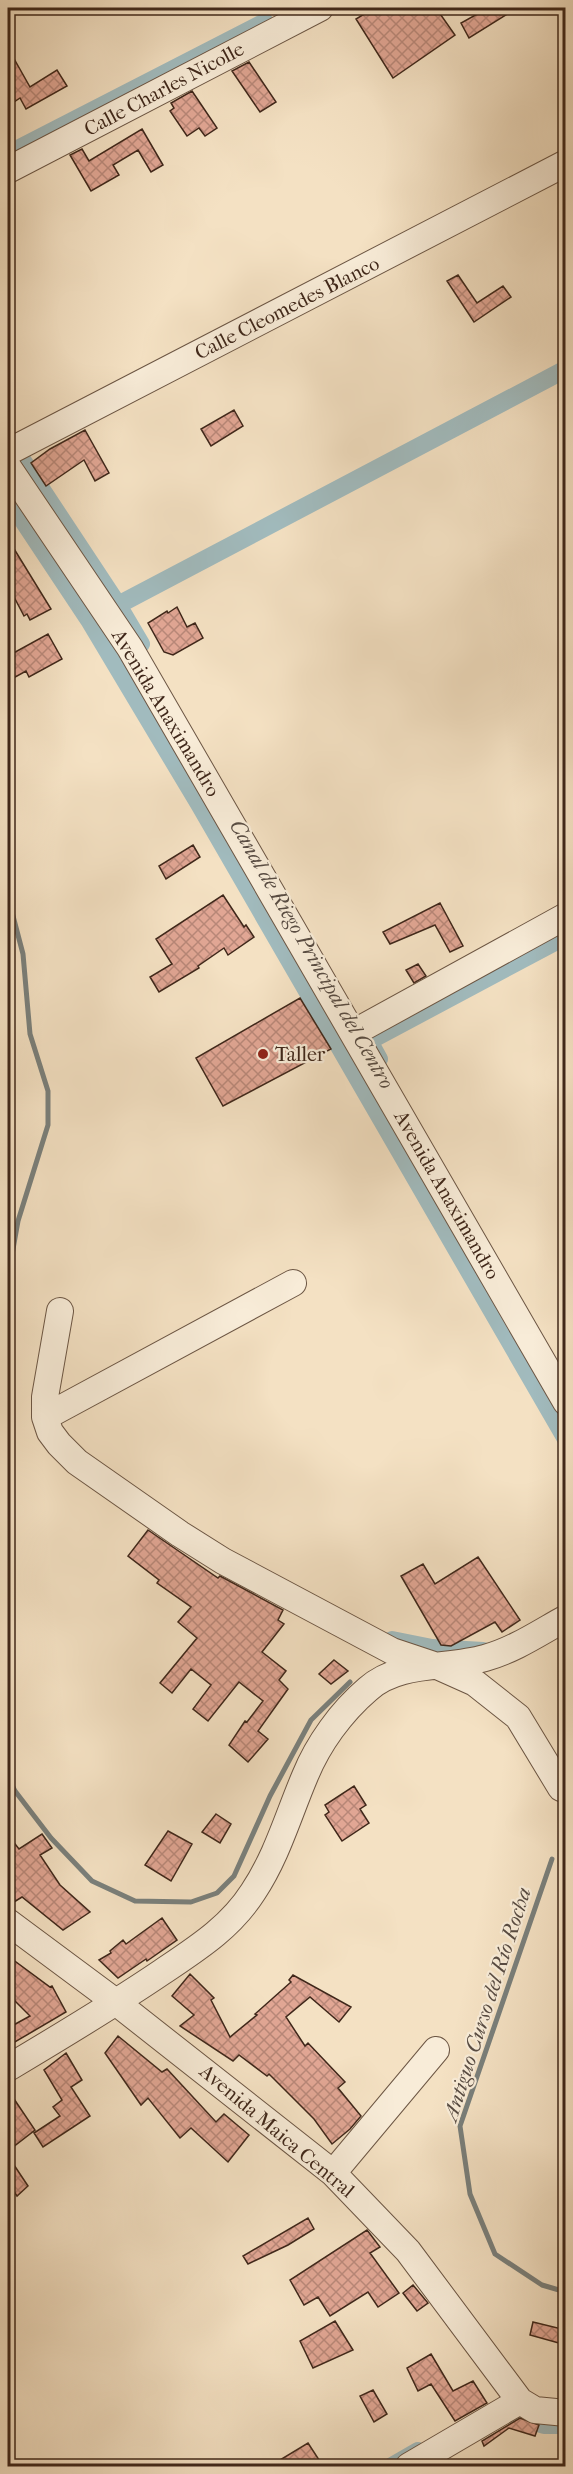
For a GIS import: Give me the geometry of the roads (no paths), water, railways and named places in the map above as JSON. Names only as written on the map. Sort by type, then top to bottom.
[{"type":"street","name":"Calle Charles Nicolle","points":[[8,170],[320,8]]},
{"type":"street","name":"Calle Cleomedes Blanco","points":[[8,452],[566,164]]},
{"type":"street","name":"Avenida Anaximandro","points":[[8,467],[130,648],[566,1402]]},
{"type":"street","points":[[354,1033],[566,916]]},
{"type":"street","points":[[45,1417],[293,1283]]},
{"type":"street","points":[[60,1311],[45,1397],[45,1417],[50,1432],[77,1462],[180,1534],[284,1595],[342,1623],[392,1651],[437,1666],[475,1683],[518,1717],[561,1788],[566,1790]]},
{"type":"street","points":[[8,2068],[117,2003],[221,1931],[252,1894],[280,1841],[305,1774],[328,1734],[349,1707],[369,1687],[392,1673],[482,1659],[510,1650],[566,1618]]},
{"type":"street","name":"Avenida Maica Central","points":[[8,1922],[117,2003],[333,2173],[408,2251],[520,2401]]},
{"type":"street","points":[[333,2173],[436,2050]]},
{"type":"street","points":[[409,2466],[520,2401],[535,2410],[566,2413]]},
{"type":"waterway","points":[[8,154],[265,22]]},
{"type":"waterway","points":[[118,605],[566,369]]},
{"type":"waterway","points":[[9,440],[118,605],[141,644]]},
{"type":"waterway","name":"Canal de Riego Principal del Centro","points":[[8,498],[89,620],[199,804],[566,1439]]},
{"type":"waterway","name":"Antiguo Curso del Río Rocha","points":[[8,897],[23,954],[30,1034],[48,1091],[48,1125],[18,1221],[8,1277]]},
{"type":"waterway","points":[[379,1059],[369,1041],[566,936]]},
{"type":"waterway","points":[[392,1640],[432,1648],[483,1651]]},
{"type":"waterway","name":"Antiguo Curso del Río Rocha","points":[[8,1777],[15,1791],[51,1838],[92,1881],[135,1901],[191,1902],[217,1893],[234,1876],[270,1796],[311,1720],[350,1682]]},
{"type":"waterway","name":"Antiguo Curso del Río Rocha","points":[[552,1859],[460,2126],[470,2194],[495,2254],[542,2285],[566,2292]]},
{"type":"waterway","points":[[509,2414],[544,2425],[566,2425]]},
{"type":"waterway","points":[[392,2466],[418,2451]]},
{"type":"place","name":"Taller","points":[[263,1054]]}]
